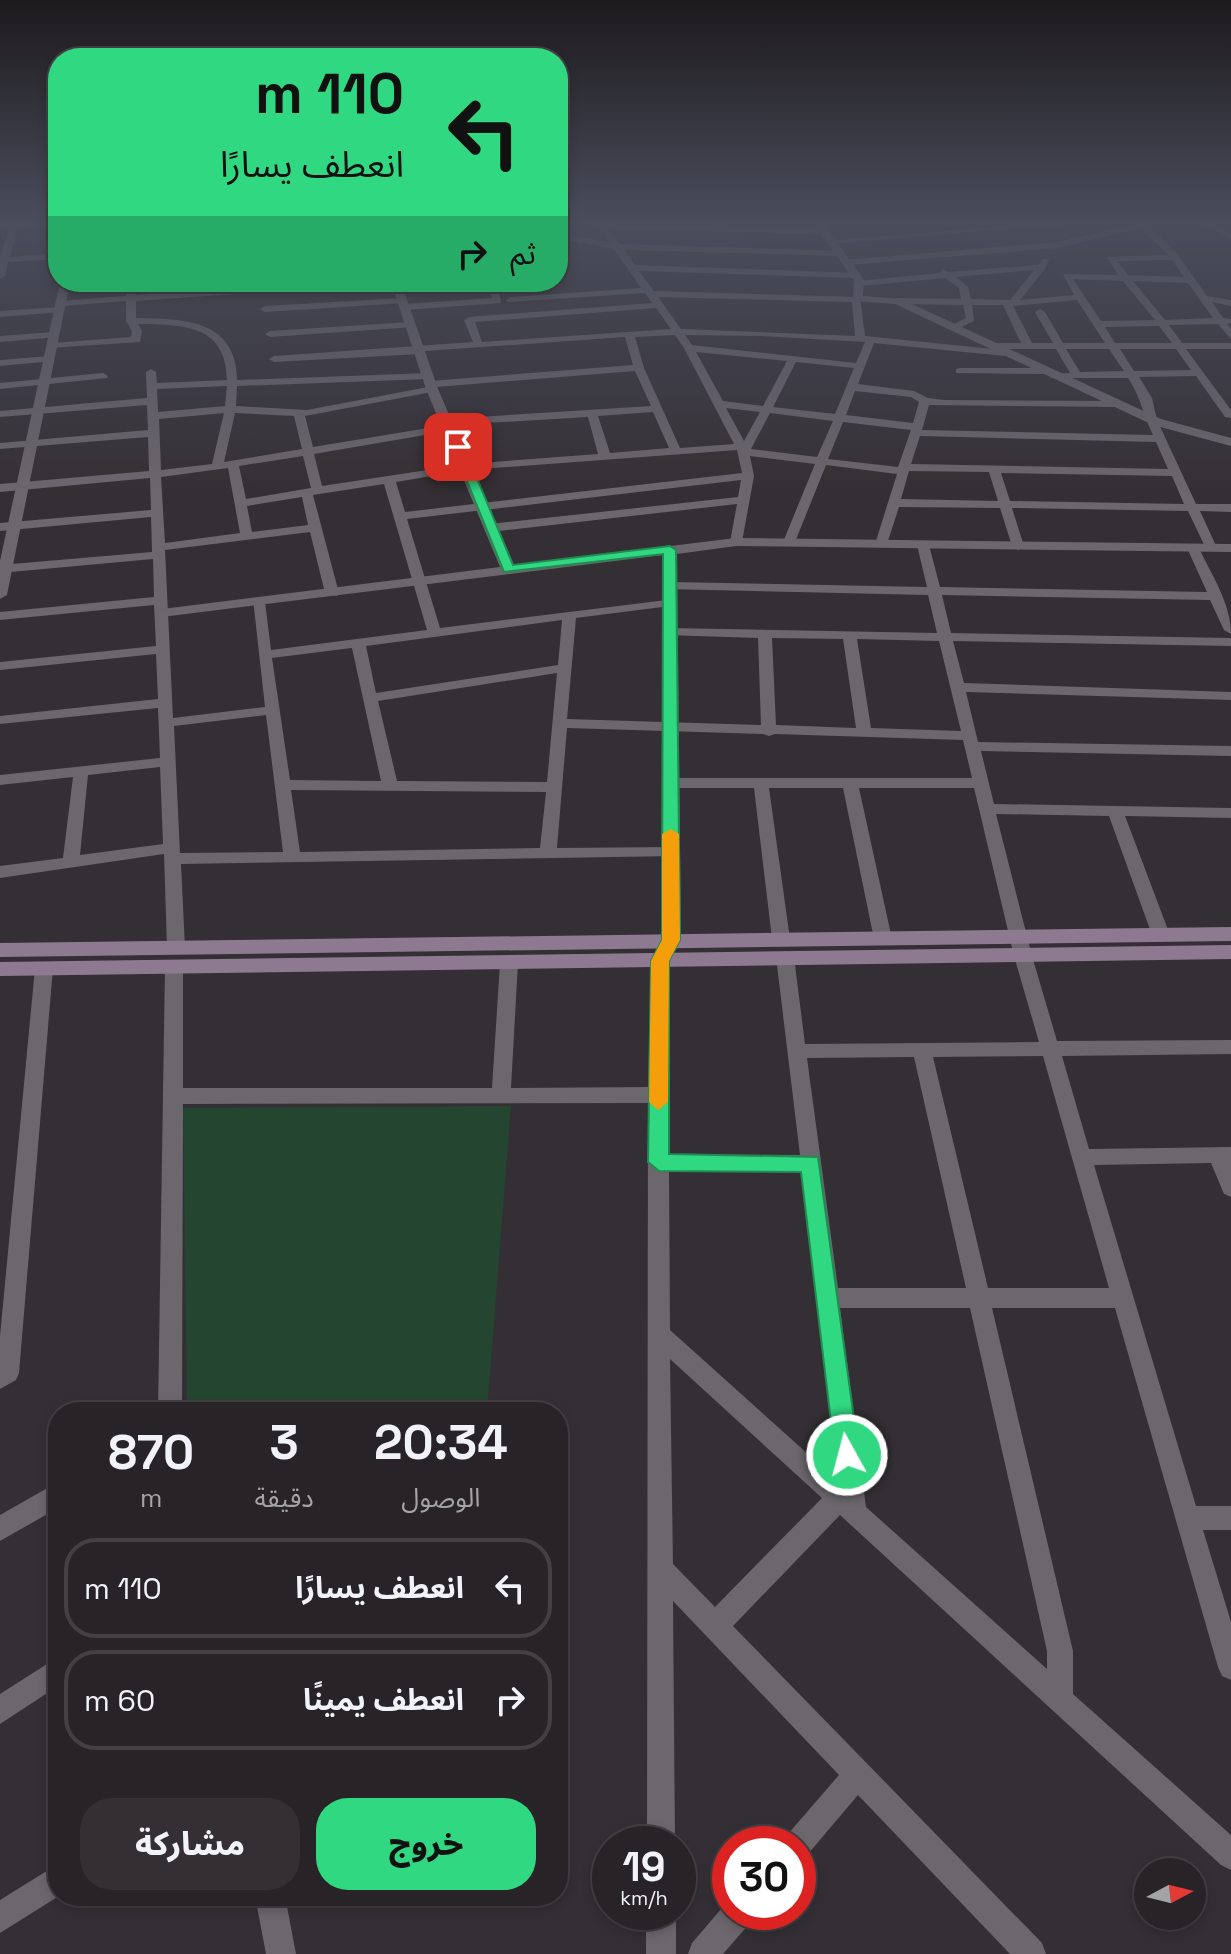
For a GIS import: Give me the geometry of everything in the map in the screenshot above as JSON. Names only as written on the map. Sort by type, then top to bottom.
[{"type":"main road","points":[[783,948],[883,939],[1021,948],[1161,935],[1231,934]]},
{"type":"main road","points":[[0,969],[175,957],[783,948],[1231,952]]},
{"type":"main road","points":[[0,950],[175,957],[509,963],[666,951]]},
{"type":"street","points":[[0,595],[3,568],[59,312]]},
{"type":"street","points":[[0,363],[52,347],[136,340],[137,331],[131,321],[131,312]]},
{"type":"street","points":[[266,312],[279,382],[275,412]]},
{"type":"street","points":[[406,312],[430,383],[508,569]]},
{"type":"street","points":[[567,312],[469,320],[479,346],[493,362],[639,368]]},
{"type":"street","points":[[663,312],[689,348],[744,448],[748,476],[736,542]]},
{"type":"street","points":[[789,542],[860,366],[865,339],[860,312]]},
{"type":"street","points":[[920,312],[1151,420],[1231,442]]},
{"type":"street","points":[[953,328],[971,319],[969,312]]},
{"type":"street","points":[[1013,312],[1028,346]]},
{"type":"street","points":[[1040,312],[1077,376]]},
{"type":"street","points":[[1092,312],[1147,398],[1151,420],[1211,548]]},
{"type":"street","points":[[1154,312],[1229,415]]},
{"type":"street","points":[[1213,312],[1231,336]]},
{"type":"street","points":[[131,321],[203,327],[219,340],[232,369],[232,384],[230,409],[217,466]]},
{"type":"street","points":[[1100,324],[1231,321]]},
{"type":"street","points":[[270,334],[410,325]]},
{"type":"street","points":[[152,394],[230,409],[299,414],[430,383],[493,362],[629,334],[678,332],[865,339],[1005,353]]},
{"type":"street","points":[[629,334],[639,368],[676,451]]},
{"type":"street","points":[[0,339],[52,347]]},
{"type":"street","points":[[274,359],[479,346]]},
{"type":"street","points":[[992,346],[1231,346]]},
{"type":"street","points":[[689,348],[860,366]]},
{"type":"street","points":[[744,448],[793,359]]},
{"type":"street","points":[[960,371],[1010,387],[1119,404]]},
{"type":"street","points":[[852,387],[914,394],[925,401],[1010,387],[1042,371]]},
{"type":"street","points":[[1055,376],[1200,373]]},
{"type":"street","points":[[0,386],[103,376]]},
{"type":"street","points":[[0,414],[232,384],[430,383]]},
{"type":"street","points":[[152,394],[175,957],[171,1096],[170,1402]]},
{"type":"street","points":[[1215,395],[1231,395]]},
{"type":"street","points":[[881,544],[925,401]]},
{"type":"street","points":[[718,404],[916,430],[1160,439]]},
{"type":"street","points":[[0,488],[233,464],[448,425],[656,409]]},
{"type":"street","points":[[592,413],[605,457]]},
{"type":"street","points":[[299,414],[308,451],[313,528],[332,593]]},
{"type":"street","points":[[0,446],[154,433]]},
{"type":"street","points":[[241,503],[313,494],[325,488],[467,467],[744,448],[821,462],[904,469],[1176,473]]},
{"type":"street","points":[[233,464],[247,536]]},
{"type":"street","points":[[994,469],[1018,546]]},
{"type":"street","points":[[400,516],[748,476]]},
{"type":"street","points":[[389,479],[435,633]]},
{"type":"street","points":[[490,528],[743,500]]},
{"type":"street","points":[[893,503],[1231,508]]},
{"type":"street","points":[[0,527],[157,513]]},
{"type":"street","points":[[3,568],[159,551],[313,528]]},
{"type":"street","points":[[0,616],[258,602],[736,542],[1231,548]]},
{"type":"street","points":[[923,545],[1021,948],[1231,1667]]},
{"type":"street","points":[[1193,548],[1227,614],[1231,630]]},
{"type":"street","points":[[661,1826],[662,1337],[658,1095],[671,852],[670,550]]},
{"type":"street","points":[[265,655],[569,616],[670,594],[934,591],[1216,596]]},
{"type":"street","points":[[258,602],[292,857]]},
{"type":"street","points":[[548,854],[569,616]]},
{"type":"street","points":[[670,632],[1231,642]]},
{"type":"street","points":[[765,634],[769,732]]},
{"type":"street","points":[[849,635],[864,734]]},
{"type":"street","points":[[358,643],[390,786]]},
{"type":"street","points":[[0,666],[163,649]]},
{"type":"street","points":[[371,698],[564,668]]},
{"type":"street","points":[[958,687],[1231,696]]},
{"type":"street","points":[[0,720],[165,703]]},
{"type":"street","points":[[166,723],[272,710]]},
{"type":"street","points":[[559,723],[1231,751]]},
{"type":"street","points":[[0,780],[168,762]]},
{"type":"street","points":[[71,862],[81,772]]},
{"type":"street","points":[[670,783],[981,783]]},
{"type":"street","points":[[761,783],[811,1163],[848,1500]]},
{"type":"street","points":[[850,783],[883,939]]},
{"type":"street","points":[[282,785],[553,787]]},
{"type":"street","points":[[988,809],[1231,813]]},
{"type":"street","points":[[1115,811],[1161,935]]},
{"type":"street","points":[[0,872],[172,853],[292,857],[671,852]]},
{"type":"street","points":[[501,1096],[509,963]]},
{"type":"street","points":[[0,1378],[8,1373],[44,968]]},
{"type":"street","points":[[797,1051],[1231,1047]]},
{"type":"street","points":[[922,1050],[1060,1651],[1060,1699]]},
{"type":"street","points":[[171,1096],[658,1095]]},
{"type":"street","points":[[1082,1157],[1224,1155],[1231,1188]]},
{"type":"street","points":[[659,1162],[811,1163]]},
{"type":"street","points":[[827,1298],[1123,1298]]},
{"type":"street","points":[[662,1337],[848,1500],[1231,1855]]},
{"type":"street","points":[[0,1529],[48,1500]]},
{"type":"street","points":[[716,1625],[848,1500]]},
{"type":"street","points":[[1188,1518],[1231,1518]]},
{"type":"street","points":[[661,1570],[1031,1954]]},
{"type":"street","points":[[0,1710],[48,1677]]},
{"type":"street","points":[[813,1826],[859,1773]]},
{"type":"street","points":[[0,1918],[48,1886]]},
{"type":"street","points":[[272,1906],[281,1954]]},
{"type":"street","points":[[661,1930],[661,1954]]},
{"type":"street","points":[[703,1954],[724,1930]]},
{"type":"green space","points":[[511,1106],[488,1402],[187,1402],[183,1108]]},
{"type":"slow traffic","points":[[658,1102],[660,961],[671,940],[671,834]]},
{"type":"route","points":[[458,447],[508,569],[670,550],[671,940],[660,961],[659,1162],[811,1163],[847,1455]]}]
